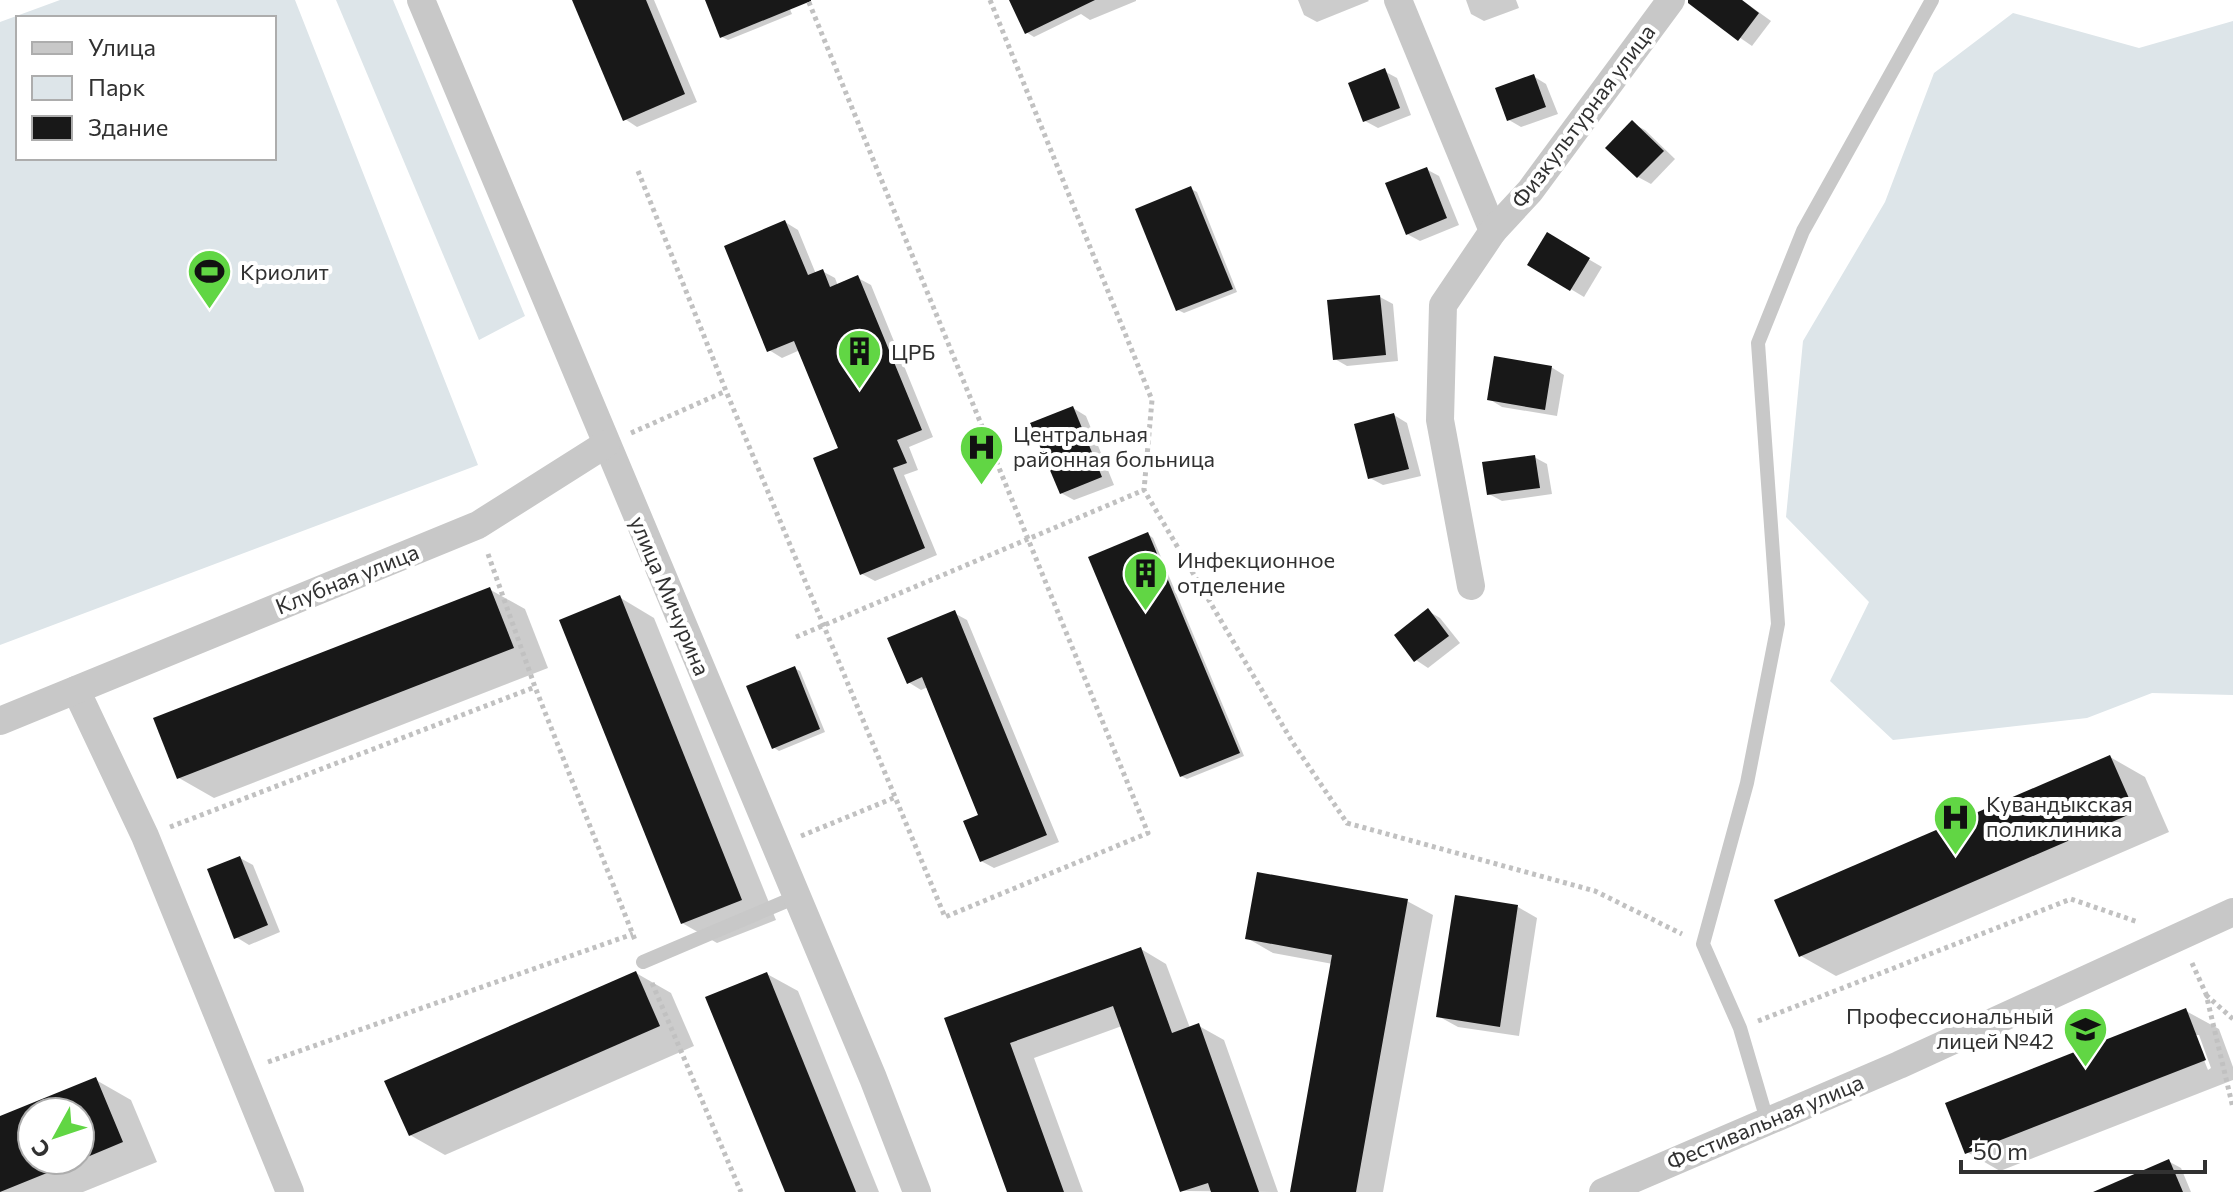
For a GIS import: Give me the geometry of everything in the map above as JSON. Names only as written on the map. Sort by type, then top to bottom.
[{"type":"street","name":"улица Мичурина","points":[[421,0],[873,1078],[917,1192]]},
{"type":"street","name":"Физкультурная улица","points":[[1398,0],[1493,231]]},
{"type":"street","name":"Физкультурная улица","points":[[1471,586],[1440,420],[1443,305],[1493,231],[1530,191],[1671,0]]},
{"type":"street","name":"Клубная улица","points":[[0,721],[478,525],[606,444]]},
{"type":"street","points":[[76,690],[145,836],[290,1192]]},
{"type":"street","name":"Фестивальная улица","points":[[1603,1192],[1899,1065],[2233,912]]},
{"type":"lane","points":[[1767,1120],[1740,1028],[1703,944],[1747,783],[1778,624],[1758,343],[1803,231],[1932,0]]},
{"type":"lane","points":[[643,962],[796,897]]},
{"type":"path","points":[[638,171],[945,917],[1148,833],[808,0]]},
{"type":"path","points":[[990,0],[1152,400],[1144,490],[1293,743],[1347,823],[1595,891],[1703,944]]},
{"type":"path","points":[[606,444],[726,391]]},
{"type":"path","points":[[796,637],[1144,490]]},
{"type":"path","points":[[478,525],[535,687],[643,962],[741,1192]]},
{"type":"path","points":[[145,836],[535,687]]},
{"type":"path","points":[[775,846],[896,797]]},
{"type":"path","points":[[1740,1028],[2071,899],[2180,937],[2206,994],[2233,1108]]},
{"type":"path","points":[[241,1071],[633,934]]},
{"type":"path","points":[[2206,994],[2233,1019]]},
{"type":"green space","name":"Криолит","points":[[60,0],[295,0],[478,465],[0,645],[0,22],[16,16],[16,160],[276,160],[276,16],[16,16]]},
{"type":"green space","points":[[336,0],[393,0],[525,316],[479,340]]},
{"type":"green space","points":[[2013,13],[2139,48],[2233,21],[2233,695],[2152,693],[2087,718],[1893,740],[1830,681],[1869,602],[1786,517],[1803,341],[1885,202],[1934,73]]},
{"type":"building","points":[[572,0],[646,0],[685,94],[623,121]]},
{"type":"building","points":[[705,0],[811,0],[811,1],[720,38]]},
{"type":"building","points":[[1009,0],[1095,0],[1025,34]]},
{"type":"building","points":[[1688,0],[1742,0],[1759,13],[1738,41]]},
{"type":"building","points":[[1385,68],[1400,108],[1363,122],[1348,83]]},
{"type":"building","points":[[1534,74],[1546,107],[1507,121],[1495,88]]},
{"type":"building","points":[[1632,120],[1664,151],[1637,178],[1605,148]]},
{"type":"building","points":[[1427,167],[1447,218],[1406,235],[1385,183]]},
{"type":"building","points":[[1191,186],[1233,289],[1176,311],[1135,209]]},
{"type":"building","name":"ЦРБ","points":[[785,220],[808,275],[823,269],[830,287],[858,275],[922,430],[897,440],[907,463],[893,468],[925,548],[860,575],[813,458],[838,448],[794,341],[767,352],[724,246]]},
{"type":"building","points":[[1547,232],[1590,258],[1570,291],[1527,265]]},
{"type":"building","points":[[1380,295],[1386,355],[1333,360],[1327,300]]},
{"type":"building","points":[[1494,356],[1552,366],[1545,410],[1487,400]]},
{"type":"building","points":[[1073,406],[1102,477],[1060,494],[1030,423]]},
{"type":"building","points":[[1394,413],[1409,469],[1368,479],[1354,424]]},
{"type":"building","points":[[1535,455],[1540,488],[1487,495],[1482,462]]},
{"type":"building","name":"Инфекционное отделение","points":[[1148,532],[1240,753],[1180,777],[1088,557]]},
{"type":"building","points":[[490,587],[514,648],[177,779],[153,718]]},
{"type":"building","points":[[620,595],[742,900],[681,924],[559,620]]},
{"type":"building","points":[[1428,608],[1449,636],[1414,662],[1394,635]]},
{"type":"building","points":[[955,610],[1047,835],[980,862],[963,821],[978,815],[922,677],[907,684],[887,638]]},
{"type":"building","points":[[795,666],[820,729],[772,749],[746,686]]},
{"type":"building","name":"Кувандыкская поликлиника","points":[[2110,755],[2135,812],[1799,957],[1774,900]]},
{"type":"building","points":[[240,856],[268,925],[234,939],[207,869]]},
{"type":"building","points":[[1257,872],[1408,899],[1356,1192],[1290,1192],[1332,955],[1245,939]]},
{"type":"building","points":[[1455,895],[1518,905],[1500,1027],[1436,1017]]},
{"type":"building","points":[[1141,947],[1172,1033],[1199,1023],[1259,1192],[1211,1192],[1208,1183],[1180,1192],[1113,1006],[1010,1043],[1064,1192],[1007,1192],[944,1018]]},
{"type":"building","points":[[636,971],[660,1026],[409,1136],[384,1081]]},
{"type":"building","points":[[767,972],[856,1192],[785,1192],[705,997]]},
{"type":"building","points":[[2186,1008],[2206,1060],[1965,1154],[1945,1103]]},
{"type":"building","points":[[96,1077],[123,1142],[96,1153],[96,1096],[49,1096]]},
{"type":"building","points":[[16,1110],[16,1176],[40,1176],[0,1192],[0,1116]]},
{"type":"building","points":[[2169,1159],[2183,1192],[2093,1192]]},
{"type":"place","name":"Криолит","points":[[209,311]]},
{"type":"place","name":"ЦРБ","points":[[860,391]]},
{"type":"place","name":"Центральная районная больница","points":[[982,486]]},
{"type":"place","name":"Инфекционное отделение","points":[[1146,612]]},
{"type":"place","name":"Кувандыкская поликлиника","points":[[1955,856]]},
{"type":"place","name":"Профессиональный лицей №42","points":[[2085,1068]]}]
